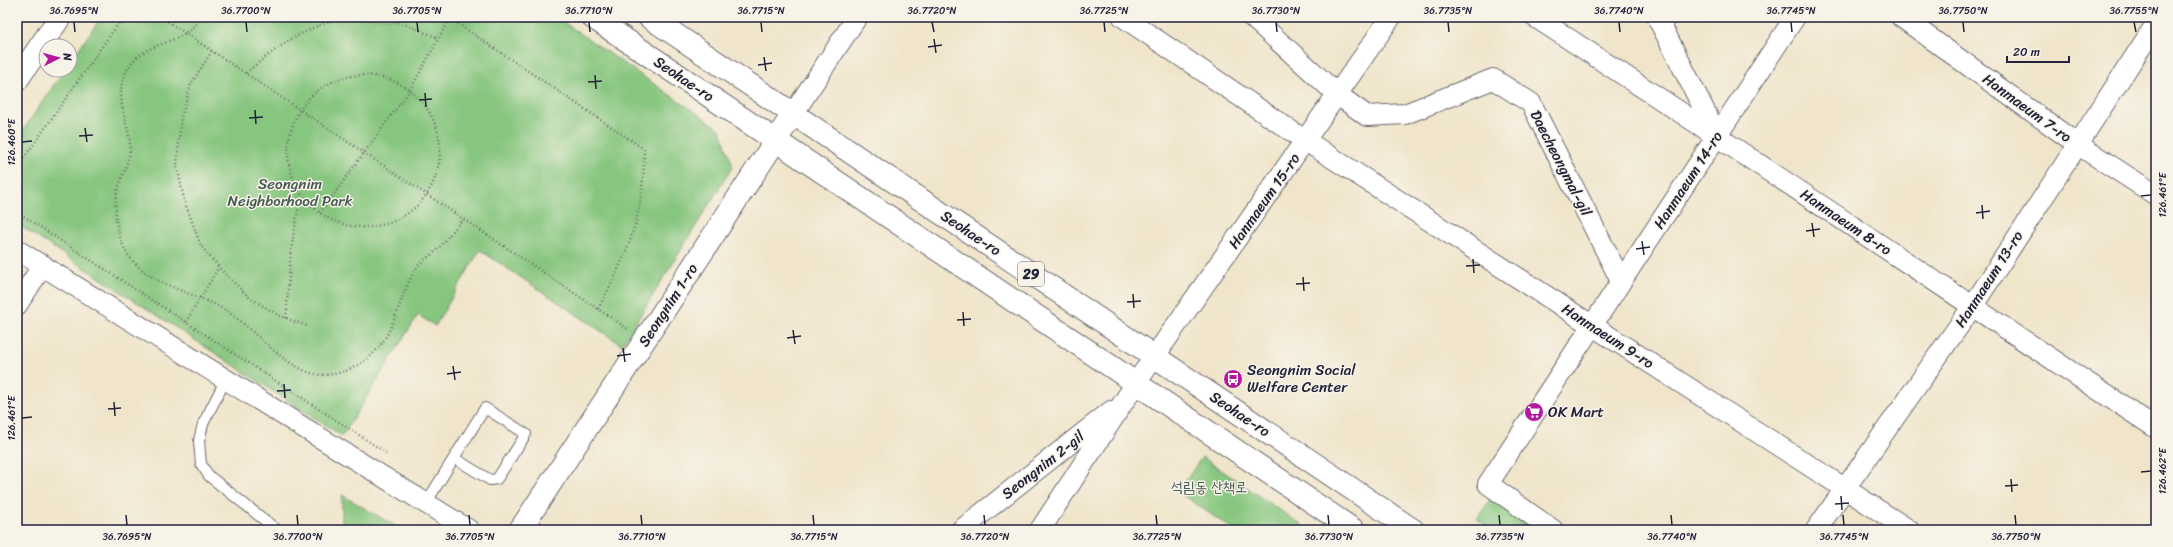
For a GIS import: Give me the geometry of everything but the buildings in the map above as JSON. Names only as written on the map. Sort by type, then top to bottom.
[{"type":"main road","points":[[17,80],[60,17]]},
{"type":"main road","name":"Seohae-ro","points":[[592,17],[776,141],[1131,392],[1354,530]]},
{"type":"main road","name":"Seohae-ro","points":[[649,17],[1413,530]]},
{"type":"main road","name":"Seongnim 1-ro","points":[[520,530],[793,114]]},
{"type":"street","points":[[793,114],[857,17]]},
{"type":"street","name":"Hanmaeum 9-ro","points":[[1123,17],[1306,141],[1909,530]]},
{"type":"street","name":"Daecheongmal-gil","points":[[1252,17],[1338,95],[1366,116],[1405,114],[1493,79],[1531,103],[1622,281]]},
{"type":"street","name":"Hanmaeum 15-ro","points":[[1131,392],[1391,17]]},
{"type":"street","name":"Hanmaeum 8-ro","points":[[1535,17],[1718,135],[1972,307],[2156,428]]},
{"type":"street","points":[[1658,17],[1718,135]]},
{"type":"street","name":"Hanmaeum 14-ro","points":[[1553,530],[1488,484],[1795,17]]},
{"type":"street","name":"Hanmaeum 7-ro","points":[[1901,17],[2077,144],[2156,195]]},
{"type":"street","name":"Hanmaeum 13-ro","points":[[1816,530],[1972,307],[2156,24]]},
{"type":"street","points":[[17,250],[469,530]]},
{"type":"street","points":[[17,305],[43,265]]},
{"type":"street","points":[[1040,530],[1131,392]]},
{"type":"street","name":"Seongnim 2-gil","points":[[961,530],[1131,392]]},
{"type":"lane","points":[[226,379],[203,424],[199,441],[201,464],[209,476],[277,530]]},
{"type":"lane","points":[[426,503],[485,408],[526,434],[497,479],[490,480],[454,458]]},
{"type":"path","points":[[17,168],[123,17]]},
{"type":"path","points":[[161,17],[644,341]]},
{"type":"path","points":[[201,17],[185,33],[158,44],[140,54],[130,66],[123,80],[121,96],[130,146],[117,192],[115,214],[120,236],[129,255],[143,271],[165,283],[230,313],[289,362],[312,373],[335,375],[353,368],[369,358],[386,340],[396,318],[402,297],[418,265],[436,250],[463,219]]},
{"type":"path","points":[[246,74],[285,42],[316,25],[341,19],[371,18],[404,24],[439,38]]},
{"type":"path","points":[[320,213],[363,152],[410,90],[449,18],[644,149],[644,177],[640,210],[633,236],[619,271],[598,309]]},
{"type":"path","points":[[212,51],[191,84],[180,118],[177,165],[184,200],[201,246],[219,267],[250,298],[286,318],[307,326]]},
{"type":"path","points":[[355,74],[380,75],[404,84],[410,90],[423,101],[436,122],[441,147],[438,172],[427,195],[409,214],[386,225],[361,228],[336,222],[320,213],[298,189],[289,165],[288,139],[296,116],[300,110],[311,95],[331,81],[355,74]]},
{"type":"path","points":[[286,318],[291,250],[301,193]]},
{"type":"path","points":[[17,212],[390,455]]},
{"type":"path","points":[[186,322],[219,267]]},
{"type":"green space","name":"Seongnim Neighborhood Park","points":[[101,17],[556,17],[720,129],[733,166],[622,345],[480,250],[435,326],[418,315],[342,436],[17,224],[17,139],[59,78],[78,78],[78,50]]},
{"type":"green space","name":"석림동 산책로","points":[[1202,457],[1309,530],[1234,530],[1178,492]]},
{"type":"green space","points":[[342,495],[402,530],[342,530]]},
{"type":"green space","points":[[1490,499],[1537,530],[1493,530],[1477,519]]},
{"type":"place","name":"Seongnim Social Welfare Center","points":[[1233,379]]},
{"type":"place","name":"OK Mart","points":[[1534,412]]}]
